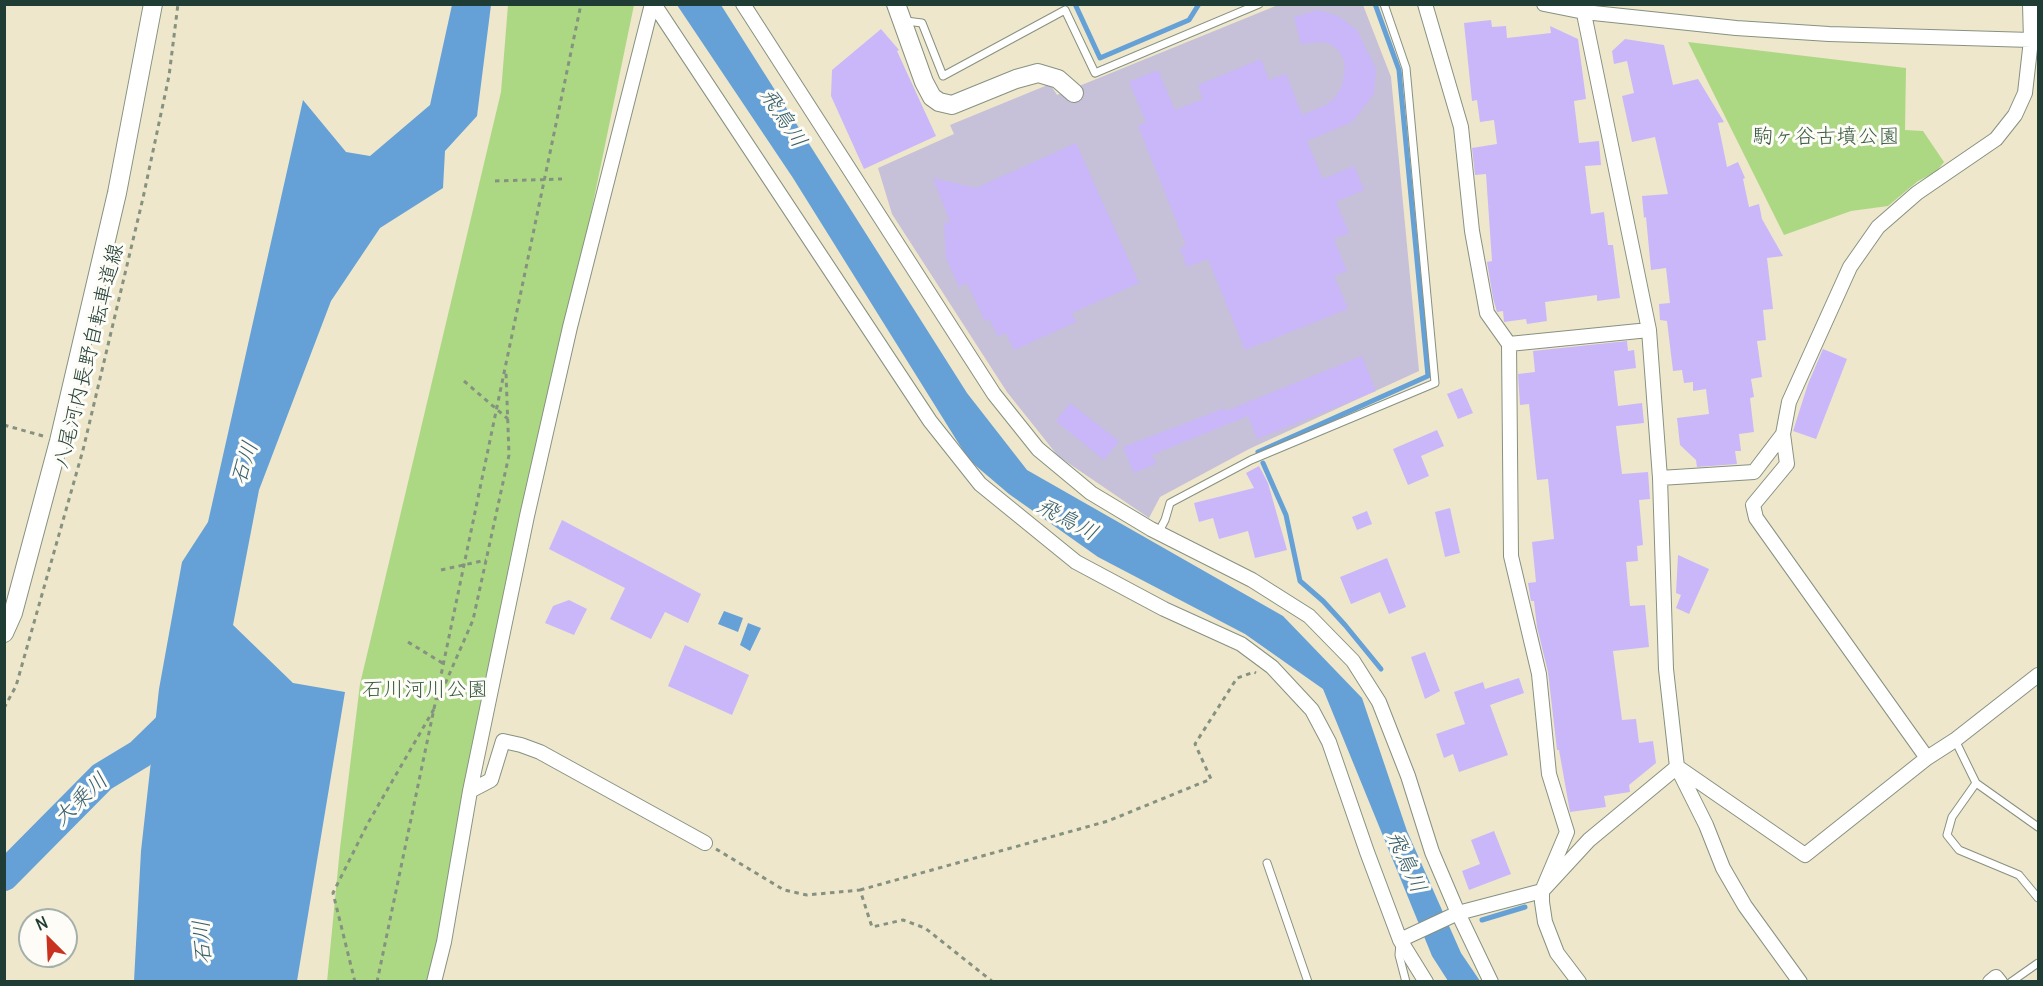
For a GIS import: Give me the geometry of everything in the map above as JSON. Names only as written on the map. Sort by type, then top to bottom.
[{"type":"street","points":[[4,633],[16,603],[62,430],[117,193],[153,4]]},
{"type":"street","points":[[434,981],[444,942],[470,791],[527,516],[567,338],[653,4]]},
{"type":"street","points":[[653,4],[930,421],[980,484],[1076,562],[1164,609],[1241,644],[1272,666],[1312,710],[1329,742],[1367,852],[1403,938],[1426,981]]},
{"type":"street","points":[[743,4],[994,394],[1038,449],[1091,493],[1158,533],[1252,580],[1309,616],[1353,661],[1379,702],[1408,776],[1454,914],[1491,981]]},
{"type":"street","points":[[1425,4],[1461,127],[1472,231],[1487,313],[1509,344],[1511,556],[1539,674],[1549,774],[1567,832],[1542,891],[1545,922],[1557,953],[1580,981]]},
{"type":"street","points":[[1544,4],[1737,28],[1829,34],[2031,40]]},
{"type":"street","points":[[1928,758],[1756,518],[1753,504],[1787,464],[1783,434],[1789,402],[1850,267],[1878,227],[1910,200],[1996,139],[2015,115],[2025,93],[2031,40],[2030,4]]},
{"type":"street","points":[[1583,8],[1649,330],[1660,478],[1666,669],[1677,767],[1706,825],[1723,868],[1745,906],[1800,981]]},
{"type":"street","points":[[899,13],[924,82],[932,97],[939,102],[952,105],[1016,79],[1038,73],[1058,79],[1074,93]]},
{"type":"street","points":[[1509,344],[1649,330]]},
{"type":"street","points":[[1660,478],[1754,472],[1783,434]]},
{"type":"street","points":[[1677,767],[1805,855],[2038,675]]},
{"type":"street","points":[[470,791],[491,780],[503,741],[540,752],[705,843]]},
{"type":"street","points":[[1403,938],[1454,914],[1542,891],[1589,840],[1677,767]]},
{"type":"street","points":[[1990,981],[1996,977],[2000,981]]},
{"type":"lane","points":[[899,13],[922,23],[943,76],[1065,10],[1095,73],[1259,4]]},
{"type":"lane","points":[[1158,533],[1170,503],[1251,460],[1435,383],[1406,68],[1384,4]]},
{"type":"lane","points":[[1955,740],[1976,783],[2038,828]]},
{"type":"lane","points":[[1976,783],[1952,817],[1947,836],[1959,850],[2019,875],[2038,898]]},
{"type":"lane","points":[[1267,863],[1308,981]]},
{"type":"lane","points":[[1403,938],[1399,955],[1406,981]]},
{"type":"lane","points":[[2011,981],[2038,963]]},
{"type":"path","name":"八尾河内長野自転車道線","points":[[4,708],[16,686],[83,450],[146,187],[169,76],[178,4]]},
{"type":"path","points":[[377,981],[581,4]]},
{"type":"path","points":[[495,181],[562,179]]},
{"type":"path","points":[[355,981],[333,893],[368,823],[435,706],[473,620],[509,455],[506,368]]},
{"type":"path","points":[[464,381],[508,419]]},
{"type":"path","points":[[441,570],[486,560]]},
{"type":"path","points":[[408,642],[444,664]]},
{"type":"path","points":[[705,843],[784,890],[807,895],[860,890],[1108,821],[1211,779],[1195,744],[1238,678],[1254,672],[1264,678]]},
{"type":"path","points":[[860,890],[872,927],[903,920],[925,928],[993,981]]},
{"type":"shaded area","points":[[1278,5],[1363,5],[1391,77],[1419,371],[1249,449],[1160,497],[1149,518],[1058,456],[1007,392],[892,214],[878,168],[954,134],[950,125],[1050,84],[1057,95]]},
{"type":"green space","name":"石川河川公園","points":[[508,5],[634,5],[432,981],[327,982],[340,848],[360,684],[501,92]]},
{"type":"green space","name":"駒ヶ谷古墳公園","points":[[1688,42],[1906,68],[1905,130],[1923,131],[1944,162],[1936,172],[1918,181],[1888,206],[1851,211],[1784,235]]},
{"type":"water","name":"石川","points":[[452,5],[491,5],[477,116],[445,151],[443,188],[380,228],[331,301],[259,490],[233,625],[293,683],[345,692],[297,981],[134,981],[141,851],[159,689],[182,562],[208,522],[303,100],[346,152],[370,156],[430,105]]},
{"type":"water","name":"飛鳥川","points":[[677,5],[721,5],[967,393],[1027,470],[1283,616],[1362,698],[1407,831],[1461,953],[1480,981],[1448,981],[1432,956],[1323,689],[1245,634],[1098,557],[1009,494],[969,460],[793,178]]},
{"type":"water","points":[[724,611],[743,618],[738,632],[718,624]]},
{"type":"water","points":[[748,623],[761,628],[750,651],[740,645]]},
{"type":"building","points":[[1318,10],[1338,16],[1357,30],[1376,69],[1374,94],[1352,122],[1307,141],[1323,179],[1354,166],[1364,190],[1336,202],[1349,233],[1334,239],[1347,271],[1334,276],[1348,309],[1245,350],[1208,259],[1187,267],[1180,248],[1186,245],[1138,126],[1146,122],[1129,82],[1158,70],[1175,110],[1203,99],[1198,85],[1261,59],[1269,80],[1286,74],[1302,115],[1334,99],[1342,86],[1345,68],[1338,50],[1329,43],[1301,44],[1294,17]]},
{"type":"building","points":[[1491,20],[1492,27],[1506,26],[1507,38],[1551,33],[1550,26],[1578,39],[1586,99],[1574,101],[1579,143],[1599,141],[1601,165],[1585,166],[1591,214],[1604,212],[1608,245],[1613,245],[1620,298],[1597,301],[1597,295],[1545,302],[1547,321],[1527,324],[1526,319],[1504,322],[1503,311],[1497,312],[1487,262],[1492,261],[1486,174],[1475,175],[1472,148],[1497,144],[1494,120],[1480,122],[1477,100],[1472,101],[1464,23]]},
{"type":"building","points":[[881,29],[899,50],[897,51],[936,136],[864,169],[831,96],[832,70]]},
{"type":"building","points":[[1625,39],[1664,45],[1673,85],[1698,79],[1724,122],[1718,123],[1727,167],[1738,162],[1745,178],[1743,179],[1749,207],[1759,204],[1762,219],[1783,256],[1767,258],[1773,309],[1763,310],[1766,340],[1757,341],[1762,377],[1751,379],[1754,397],[1750,398],[1754,432],[1739,434],[1741,451],[1735,451],[1737,464],[1697,467],[1696,460],[1680,445],[1677,418],[1709,414],[1706,389],[1693,391],[1693,382],[1684,383],[1682,370],[1673,371],[1667,321],[1660,320],[1659,304],[1670,303],[1666,268],[1651,270],[1642,196],[1668,194],[1655,137],[1632,142],[1622,96],[1634,93],[1627,61],[1614,64],[1612,51]]},
{"type":"building","points":[[1076,143],[1139,283],[1072,313],[1076,322],[1014,350],[1006,333],[998,336],[989,319],[985,321],[967,283],[959,287],[946,258],[944,223],[950,222],[933,178],[976,188]]},
{"type":"building","points":[[1627,341],[1628,351],[1634,350],[1636,368],[1614,371],[1618,406],[1642,403],[1644,423],[1616,426],[1622,474],[1648,472],[1650,499],[1639,500],[1643,545],[1637,546],[1638,561],[1626,562],[1630,606],[1645,605],[1649,647],[1613,651],[1622,720],[1636,719],[1639,743],[1653,741],[1656,763],[1629,785],[1630,792],[1604,796],[1606,807],[1570,812],[1559,750],[1557,750],[1548,672],[1537,627],[1534,601],[1531,601],[1528,583],[1536,582],[1532,542],[1554,539],[1548,479],[1537,480],[1529,404],[1520,405],[1518,374],[1535,372],[1533,351]]},
{"type":"building","points":[[1823,349],[1847,359],[1816,439],[1793,431],[1808,384]]},
{"type":"building","points":[[1362,356],[1376,391],[1257,439],[1248,416],[1152,455],[1156,464],[1134,473],[1123,447],[1225,408],[1226,411]]},
{"type":"building","points":[[1462,388],[1473,413],[1458,419],[1447,394]]},
{"type":"building","points":[[1070,403],[1119,441],[1104,460],[1056,421]]},
{"type":"building","points":[[1437,430],[1444,446],[1421,456],[1429,476],[1408,485],[1393,449]]},
{"type":"building","points":[[1259,466],[1268,483],[1287,550],[1255,558],[1248,531],[1219,539],[1213,518],[1199,522],[1194,503],[1254,488],[1246,473]]},
{"type":"building","points":[[1450,508],[1460,553],[1445,557],[1435,512]]},
{"type":"building","points":[[1367,511],[1372,524],[1357,530],[1352,517]]},
{"type":"building","points":[[562,520],[701,594],[688,623],[665,612],[651,639],[610,619],[625,588],[549,549]]},
{"type":"building","points":[[1678,555],[1709,569],[1689,614],[1676,608],[1681,595],[1676,593]]},
{"type":"building","points":[[1387,558],[1406,607],[1389,614],[1380,592],[1351,604],[1340,577]]},
{"type":"building","points":[[569,600],[587,609],[574,635],[545,623],[553,606]]},
{"type":"building","points":[[685,645],[749,675],[732,715],[668,686]]},
{"type":"building","points":[[1425,652],[1440,691],[1425,699],[1411,657]]},
{"type":"building","points":[[1519,678],[1524,693],[1490,705],[1508,755],[1459,772],[1453,754],[1444,758],[1436,734],[1465,724],[1454,692],[1483,682],[1485,689]]},
{"type":"building","points":[[1494,831],[1511,874],[1469,890],[1462,871],[1480,864],[1471,840]]},
{"type":"waterway","points":[[1075,4],[1100,58],[1189,20],[1199,4]]},
{"type":"waterway","points":[[1258,452],[1428,376],[1399,70],[1375,4]]},
{"type":"waterway","points":[[1263,463],[1286,515],[1300,581],[1323,601],[1381,669]]},
{"type":"waterway","name":"大乗川","points":[[4,876],[102,777],[140,754],[183,712]]},
{"type":"waterway","points":[[1482,920],[1525,907]]}]
